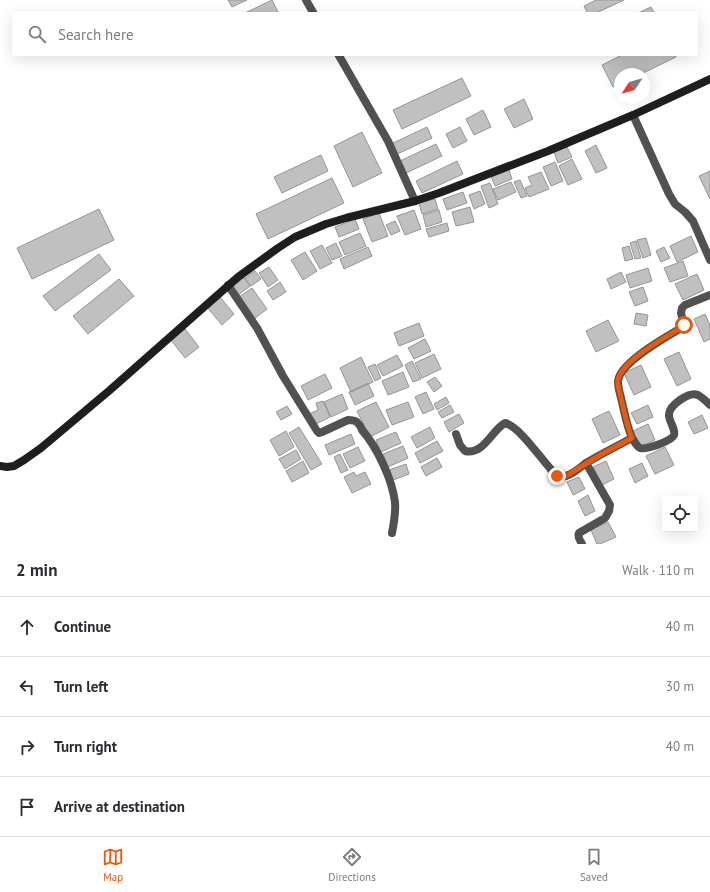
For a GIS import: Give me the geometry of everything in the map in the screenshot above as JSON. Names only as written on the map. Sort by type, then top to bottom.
[{"type":"street","points":[[306,0],[313,12]]},
{"type":"street","points":[[339,56],[388,141],[415,201]]},
{"type":"street","points":[[0,466],[14,466],[41,448],[110,390],[228,285],[278,248],[296,237],[326,224],[415,201],[439,193],[548,151],[633,115],[710,79]]},
{"type":"street","points":[[633,115],[669,194],[675,204],[686,212],[693,221],[710,260]]},
{"type":"street","points":[[228,285],[256,328],[283,376],[317,431],[319,433],[348,420],[352,420],[357,422],[370,439],[385,468],[395,502],[395,520],[392,533]]},
{"type":"street","points":[[710,295],[685,304],[681,313],[684,325],[644,351],[628,365],[620,375],[618,382],[623,407],[632,438],[636,445],[641,448],[647,448],[670,440],[674,436],[669,413],[680,399],[698,395],[710,406]]},
{"type":"street","points":[[456,434],[460,445],[465,451],[476,451],[484,445],[501,425],[505,423],[510,424],[526,439],[557,476],[562,478],[632,438]]},
{"type":"street","points":[[582,544],[578,538],[579,533],[605,518],[609,511],[610,505],[586,463]]},
{"type":"building","points":[[228,0],[247,0],[232,7]]},
{"type":"building","points":[[272,0],[278,12],[247,12]]},
{"type":"building","points":[[596,0],[624,0],[598,12],[587,12],[584,6]]},
{"type":"building","points":[[651,7],[654,12],[640,12]]},
{"type":"building","points":[[620,56],[676,56],[650,70],[650,68],[614,68],[613,87],[602,65]]},
{"type":"building","points":[[462,78],[471,96],[402,129],[393,110]]},
{"type":"building","points":[[524,99],[533,119],[514,128],[504,109]]},
{"type":"building","points":[[483,110],[491,127],[474,135],[466,119]]},
{"type":"building","points":[[427,127],[432,138],[395,155],[389,145]]},
{"type":"building","points":[[460,127],[467,141],[453,148],[446,134]]},
{"type":"building","points":[[362,132],[382,173],[353,187],[334,146]]},
{"type":"building","points":[[436,144],[442,156],[404,174],[398,162]]},
{"type":"building","points":[[596,145],[607,168],[596,173],[585,151]]},
{"type":"building","points":[[567,147],[572,157],[558,163],[554,152]]},
{"type":"building","points":[[321,155],[328,171],[282,193],[274,177]]},
{"type":"building","points":[[572,159],[582,179],[568,185],[559,166]]},
{"type":"building","points":[[457,161],[463,174],[422,193],[416,181]]},
{"type":"building","points":[[555,162],[563,181],[551,186],[543,167]]},
{"type":"building","points":[[509,170],[512,179],[495,186],[491,177]]},
{"type":"building","points":[[710,171],[710,199],[699,176]]},
{"type":"building","points":[[541,172],[549,189],[529,197],[525,188],[532,185],[528,177]]},
{"type":"building","points":[[332,178],[344,203],[268,239],[256,214]]},
{"type":"building","points":[[520,180],[527,196],[521,198],[514,182]]},
{"type":"building","points":[[511,182],[516,192],[498,200],[493,189]]},
{"type":"building","points":[[490,183],[498,204],[489,208],[481,186]]},
{"type":"building","points":[[480,191],[485,204],[474,209],[469,195]]},
{"type":"building","points":[[463,192],[467,203],[447,210],[443,199]]},
{"type":"building","points":[[435,199],[438,209],[422,214],[419,203]]},
{"type":"building","points":[[470,207],[474,222],[456,226],[452,212]]},
{"type":"building","points":[[99,209],[114,240],[32,279],[17,248]]},
{"type":"building","points":[[414,210],[421,229],[405,235],[397,216]]},
{"type":"building","points":[[439,210],[442,222],[426,227],[423,215]]},
{"type":"building","points":[[379,213],[388,236],[372,242],[363,219]]},
{"type":"building","points":[[355,219],[359,229],[339,237],[335,227]]},
{"type":"building","points":[[395,221],[400,231],[391,235],[386,225]]},
{"type":"building","points":[[447,223],[449,231],[429,237],[426,229]]},
{"type":"building","points":[[360,233],[366,246],[345,255],[339,242]]},
{"type":"building","points":[[691,236],[698,252],[677,262],[670,246]]},
{"type":"building","points":[[646,238],[651,255],[643,258],[637,240]]},
{"type":"building","points":[[636,241],[641,258],[635,259],[630,243]]},
{"type":"building","points":[[336,243],[342,256],[332,260],[326,248]]},
{"type":"building","points":[[322,245],[332,263],[320,269],[310,251]]},
{"type":"building","points":[[629,246],[633,259],[625,261],[622,248]]},
{"type":"building","points":[[368,247],[372,256],[344,269],[340,259]]},
{"type":"building","points":[[664,247],[670,258],[661,262],[656,251]]},
{"type":"building","points":[[305,252],[317,271],[303,280],[291,260]]},
{"type":"building","points":[[99,254],[111,270],[55,311],[43,296]]},
{"type":"building","points":[[683,261],[688,276],[670,282],[664,268]]},
{"type":"building","points":[[269,267],[278,280],[268,287],[259,273]]},
{"type":"building","points":[[648,268],[652,281],[630,288],[626,275]]},
{"type":"building","points":[[255,271],[261,279],[251,286],[245,278]]},
{"type":"building","points":[[621,272],[626,282],[611,289],[607,279]]},
{"type":"building","points":[[697,274],[704,290],[683,300],[675,284]]},
{"type":"building","points":[[244,278],[250,286],[237,296],[231,288]]},
{"type":"building","points":[[119,279],[134,296],[88,334],[73,316]]},
{"type":"building","points":[[280,282],[286,292],[273,300],[267,291]]},
{"type":"building","points":[[643,287],[648,301],[635,306],[629,292]]},
{"type":"building","points":[[252,288],[267,309],[254,319],[239,297]]},
{"type":"building","points":[[220,297],[234,314],[222,325],[207,307]]},
{"type":"building","points":[[636,313],[648,315],[646,326],[634,324]]},
{"type":"building","points":[[705,314],[710,325],[710,339],[704,342],[694,319]]},
{"type":"building","points":[[608,320],[619,341],[596,352],[586,331]]},
{"type":"building","points":[[419,323],[424,336],[399,346],[394,333]]},
{"type":"building","points":[[185,329],[199,347],[185,358],[171,340]]},
{"type":"building","points":[[425,339],[431,351],[414,359],[408,348]]},
{"type":"building","points":[[679,352],[691,379],[677,386],[664,359]]},
{"type":"building","points":[[434,354],[441,369],[422,378],[415,363]]},
{"type":"building","points":[[397,355],[403,366],[383,376],[377,365]]},
{"type":"building","points":[[361,357],[373,382],[351,392],[340,368]]},
{"type":"building","points":[[412,361],[421,379],[413,382],[405,365]]},
{"type":"building","points":[[375,364],[381,378],[375,381],[368,367]]},
{"type":"building","points":[[641,365],[651,387],[634,395],[624,373]]},
{"type":"building","points":[[403,372],[409,387],[388,395],[382,381]]},
{"type":"building","points":[[325,374],[332,388],[308,400],[301,386]]},
{"type":"building","points":[[435,377],[442,386],[434,392],[427,382]]},
{"type":"building","points":[[368,383],[374,396],[355,405],[349,392]]},
{"type":"building","points":[[426,392],[434,409],[423,414],[415,397]]},
{"type":"building","points":[[342,394],[348,409],[331,417],[324,402]]},
{"type":"building","points":[[446,397],[449,403],[437,410],[434,404]]},
{"type":"building","points":[[323,401],[330,417],[314,425],[309,414],[318,410],[316,403]]},
{"type":"building","points":[[376,402],[389,427],[370,437],[357,411]]},
{"type":"building","points":[[408,402],[414,417],[392,425],[386,410]]},
{"type":"building","points":[[450,405],[454,412],[442,418],[438,412]]},
{"type":"building","points":[[648,405],[653,417],[637,424],[631,413]]},
{"type":"building","points":[[287,406],[292,414],[281,420],[276,412]]},
{"type":"building","points":[[609,411],[620,435],[603,443],[592,419]]},
{"type":"building","points":[[459,414],[464,423],[449,432],[444,422]]},
{"type":"building","points":[[702,415],[708,428],[694,434],[688,422]]},
{"type":"building","points":[[648,424],[655,440],[640,447],[633,431]]},
{"type":"building","points":[[299,427],[322,464],[311,470],[289,433]]},
{"type":"building","points":[[430,427],[435,438],[417,448],[411,437]]},
{"type":"building","points":[[286,431],[294,447],[279,456],[270,440]]},
{"type":"building","points":[[396,432],[401,443],[381,452],[376,440]]},
{"type":"building","points":[[351,434],[355,444],[329,455],[325,445]]},
{"type":"building","points":[[437,441],[443,451],[420,463],[415,453]]},
{"type":"building","points":[[403,446],[408,458],[388,467],[383,454]]},
{"type":"building","points":[[358,447],[365,461],[350,468],[343,454]]},
{"type":"building","points":[[665,447],[674,465],[655,474],[646,456]]},
{"type":"building","points":[[296,450],[301,459],[285,469],[279,459]]},
{"type":"building","points":[[340,454],[348,470],[341,473],[334,457]]},
{"type":"building","points":[[437,458],[442,467],[426,476],[421,467]]},
{"type":"building","points":[[303,461],[309,473],[292,482],[286,471]]},
{"type":"building","points":[[606,461],[614,479],[602,485],[593,467]]},
{"type":"building","points":[[642,463],[648,476],[635,483],[629,469]]},
{"type":"building","points":[[406,464],[409,474],[393,480],[389,470]]},
{"type":"building","points":[[354,472],[356,476],[365,472],[371,484],[352,493],[344,477]]},
{"type":"building","points":[[579,477],[585,489],[573,495],[567,482]]},
{"type":"building","points":[[588,495],[595,511],[585,516],[578,501]]},
{"type":"building","points":[[608,522],[616,537],[597,544],[591,530]]},
{"type":"route","points":[[557,476],[562,478],[566,476],[594,458],[632,438],[620,394],[618,382],[620,375],[628,365],[644,351],[684,325]]}]
